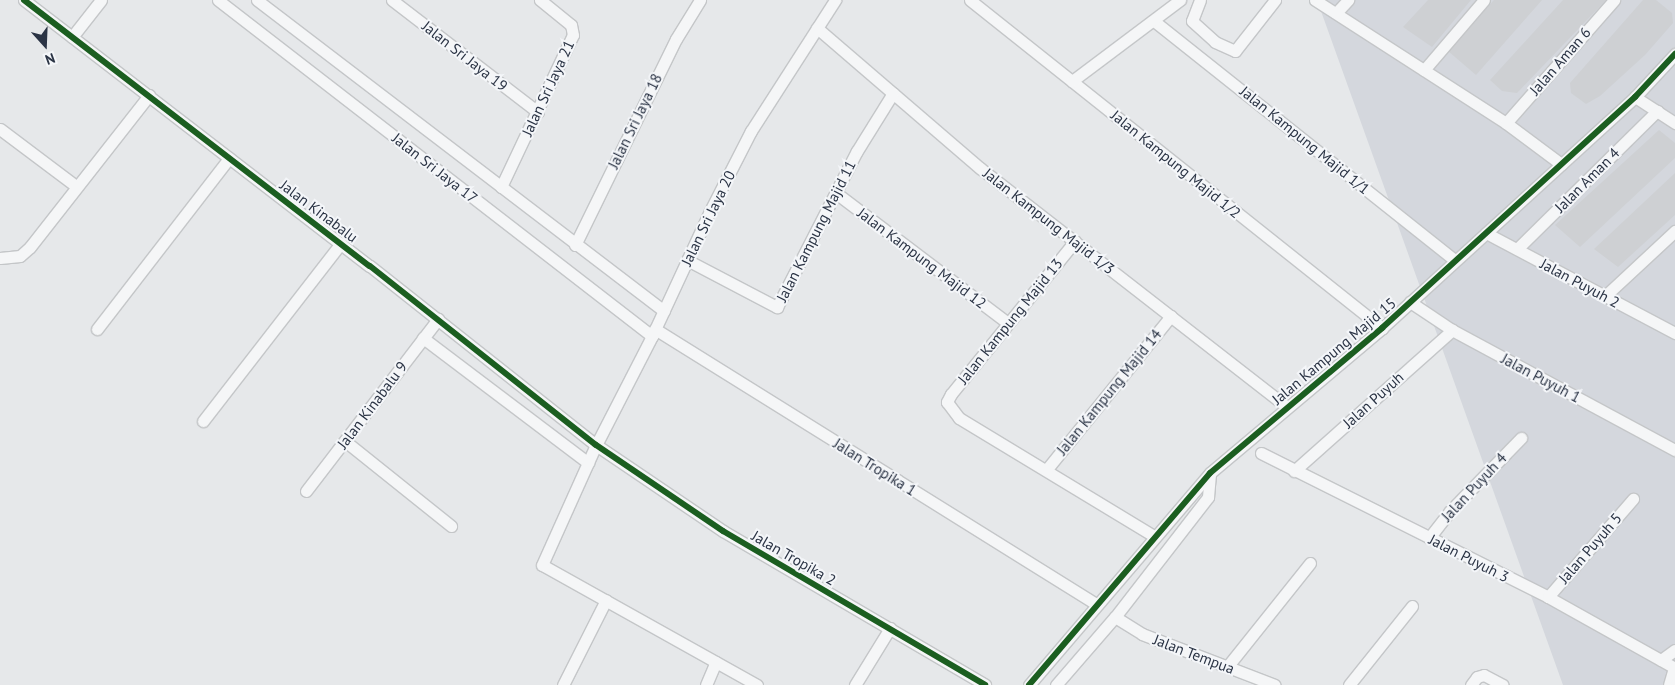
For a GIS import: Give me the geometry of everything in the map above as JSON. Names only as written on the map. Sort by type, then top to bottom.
[{"type":"street","name":"Jalan Kinabalu","points":[[24,0],[438,319],[596,445]]},
{"type":"street","points":[[72,37],[101,0]]},
{"type":"street","name":"Jalan Sri Jaya 17","points":[[218,0],[653,333]]},
{"type":"street","name":"Jalan Sri Jaya 17","points":[[257,0],[575,245],[664,311]]},
{"type":"street","name":"Jalan Sri Jaya 19","points":[[392,0],[538,112]]},
{"type":"street","name":"Jalan Sri Jaya 21","points":[[501,187],[569,49],[573,30],[571,25],[540,0]]},
{"type":"street","name":"Jalan Sri Jaya 18","points":[[575,245],[676,39],[700,0]]},
{"type":"street","name":"Jalan Sri Jaya 20","points":[[606,600],[542,565],[596,445],[752,131],[835,0]]},
{"type":"street","name":"Jalan Kampung Majid 1/2","points":[[970,0],[1382,328]]},
{"type":"street","points":[[1072,81],[1180,0]]},
{"type":"street","points":[[1200,0],[1192,21],[1215,42],[1228,50],[1235,51],[1274,0]]},
{"type":"street","points":[[1315,0],[1506,122],[1561,164]]},
{"type":"street","points":[[1336,13],[1348,0]]},
{"type":"street","points":[[1424,70],[1484,0]]},
{"type":"street","name":"Jalan Aman 6","points":[[1506,122],[1614,0]]},
{"type":"street","name":"Jalan Kampung Majid 1/1","points":[[1154,21],[1455,260]]},
{"type":"street","name":"Jalan Kampung Majid 1/3","points":[[816,28],[980,168],[1287,407]]},
{"type":"street","name":"Jalan Kampung Majid 15","points":[[1029,685],[1154,536],[1210,473],[1382,328],[1635,97],[1675,54]]},
{"type":"street","name":"Jalan Kampung Majid 11","points":[[687,260],[777,307],[836,193],[893,93]]},
{"type":"street","points":[[0,258],[20,256],[30,248],[76,186],[149,95]]},
{"type":"street","points":[[1635,97],[1675,123]]},
{"type":"street","name":"Jalan Aman 4","points":[[1517,249],[1656,111]]},
{"type":"street","points":[[0,128],[76,186]]},
{"type":"street","points":[[97,330],[229,158]]},
{"type":"street","name":"Jalan Kampung Majid 12","points":[[836,193],[1008,323]]},
{"type":"street","points":[[1604,296],[1675,231]]},
{"type":"street","name":"Jalan Puyuh 2","points":[[1486,233],[1675,333]]},
{"type":"street","name":"Jalan Kampung Majid 13","points":[[1047,469],[959,418],[948,402],[951,394],[1075,241]]},
{"type":"street","points":[[203,421],[340,243]]},
{"type":"street","name":"Jalan Puyuh 1","points":[[1410,302],[1452,330],[1675,450]]},
{"type":"street","name":"Jalan Kampung Majid 14","points":[[1047,469],[1171,316]]},
{"type":"street","name":"Jalan Kinabalu 9","points":[[306,491],[438,319]]},
{"type":"street","name":"Jalan Puyuh","points":[[1294,470],[1452,330]]},
{"type":"street","name":"Jalan Tropika 1","points":[[653,333],[1096,604]]},
{"type":"street","points":[[423,338],[588,463]]},
{"type":"street","name":"Jalan Puyuh 4","points":[[1429,538],[1450,511],[1521,438]]},
{"type":"street","points":[[345,441],[452,526]]},
{"type":"street","name":"Jalan Tropika 2","points":[[596,445],[723,531],[985,685]]},
{"type":"street","name":"Jalan Puyuh 3","points":[[1261,453],[1548,597],[1675,668]]},
{"type":"street","points":[[1047,469],[1154,536]]},
{"type":"street","points":[[1056,685],[1115,617],[1208,497],[1210,473]]},
{"type":"street","name":"Jalan Puyuh 5","points":[[1548,597],[1633,499]]},
{"type":"street","points":[[1227,667],[1310,563]]},
{"type":"street","points":[[563,685],[606,600],[757,685]]},
{"type":"street","points":[[1349,685],[1412,606]]},
{"type":"street","name":"Jalan Tempua","points":[[1115,617],[1142,634],[1275,685]]},
{"type":"street","points":[[856,685],[890,628]]},
{"type":"street","points":[[1661,660],[1675,650]]},
{"type":"street","points":[[706,685],[716,662]]},
{"type":"street","points":[[1669,685],[1675,668]]},
{"type":"street","points":[[1471,685],[1484,675],[1504,685]]},
{"type":"shaded area","points":[[1317,0],[1675,0],[1675,685],[1563,685]]},
{"type":"building","points":[[1428,0],[1471,0],[1432,47],[1403,27]]},
{"type":"building","points":[[1494,0],[1542,0],[1476,75],[1448,51]]},
{"type":"building","points":[[1563,0],[1606,0],[1517,93],[1502,91],[1490,80]]},
{"type":"building","points":[[1643,0],[1656,0],[1672,13],[1673,23],[1645,55],[1600,96],[1586,104],[1571,93],[1570,83]]},
{"type":"building","points":[[1659,130],[1675,143],[1675,158],[1580,247],[1555,225]]},
{"type":"building","points":[[1675,173],[1675,215],[1618,267],[1594,249]]},
{"type":"cycle path","points":[[24,0],[370,266],[596,445],[723,531],[985,685]]},
{"type":"cycle path","points":[[1029,685],[1210,473],[1382,328],[1635,97],[1675,54]]}]
